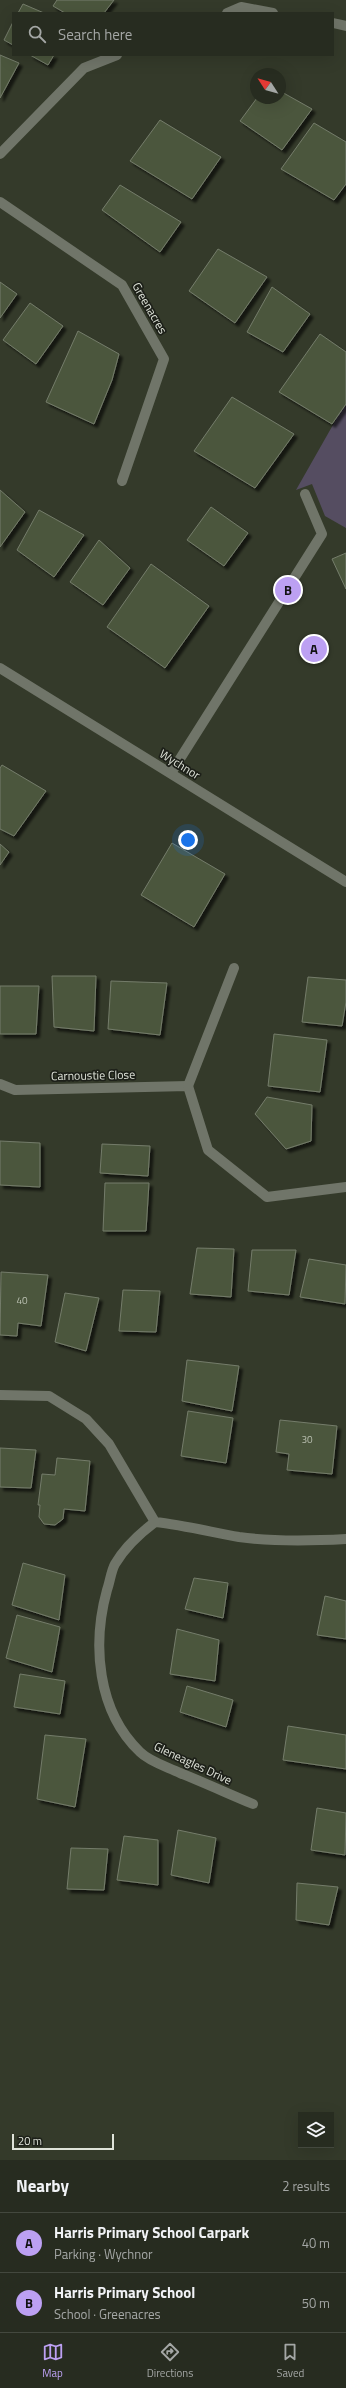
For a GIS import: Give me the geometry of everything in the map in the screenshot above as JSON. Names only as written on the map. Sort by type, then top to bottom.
[{"type":"street","points":[[230,12],[241,8],[267,12]]},
{"type":"street","points":[[334,24],[346,26]]},
{"type":"street","points":[[0,154],[84,68],[114,56]]},
{"type":"street","name":"Greenacres","points":[[0,202],[122,285],[164,359],[122,481]]},
{"type":"street","points":[[171,773],[322,534],[305,494]]},
{"type":"street","name":"Wychnor","points":[[0,668],[346,882]]},
{"type":"street","points":[[234,968],[188,1086],[208,1150],[267,1197],[346,1187]]},
{"type":"street","name":"Carnoustie Close","points":[[0,1084],[16,1090],[188,1086]]},
{"type":"street","points":[[0,1395],[49,1396],[86,1419],[109,1444],[154,1522],[184,1525],[239,1537],[291,1542],[346,1539]]},
{"type":"street","name":"Gleneagles Drive","points":[[154,1522],[136,1536],[114,1565],[104,1602],[99,1631],[101,1671],[108,1703],[126,1736],[141,1753],[162,1765],[253,1804]]},
{"type":"shaded area","points":[[346,402],[346,528],[325,516],[312,484],[296,490]]},
{"type":"building","points":[[57,0],[114,0],[105,12],[63,12],[53,6]]},
{"type":"building","points":[[23,4],[42,12],[19,12]]},
{"type":"building","points":[[12,24],[12,44],[4,40]]},
{"type":"building","points":[[0,55],[19,63],[0,98]]},
{"type":"building","points":[[32,56],[53,56],[48,65]]},
{"type":"building","points":[[286,94],[312,109],[282,150],[240,121],[253,104],[286,104]]},
{"type":"building","points":[[160,120],[221,157],[192,199],[130,161]]},
{"type":"building","points":[[314,123],[346,142],[346,184],[334,200],[281,169]]},
{"type":"building","points":[[120,185],[181,222],[160,252],[102,210]]},
{"type":"building","points":[[218,249],[267,277],[235,323],[189,291]]},
{"type":"building","points":[[0,282],[17,294],[0,318]]},
{"type":"building","points":[[272,287],[310,314],[283,352],[247,332]]},
{"type":"building","points":[[30,303],[63,326],[36,364],[3,340]]},
{"type":"building","points":[[78,331],[119,354],[112,380],[94,424],[46,402]]},
{"type":"building","points":[[320,334],[346,352],[346,404],[332,424],[279,392]]},
{"type":"building","points":[[232,397],[294,434],[255,488],[194,451]]},
{"type":"building","points":[[0,490],[25,512],[0,547]]},
{"type":"building","points":[[211,507],[248,533],[224,566],[187,540]]},
{"type":"building","points":[[39,510],[84,535],[54,577],[17,550]]},
{"type":"building","points":[[99,540],[130,568],[103,605],[70,582]]},
{"type":"building","points":[[346,553],[346,589],[332,559]]},
{"type":"building","points":[[151,564],[209,606],[165,668],[107,627]]},
{"type":"building","points":[[2,765],[46,791],[14,836],[0,829],[0,768]]},
{"type":"building","points":[[172,843],[225,874],[194,927],[141,895]]},
{"type":"building","points":[[0,844],[9,852],[0,865]]},
{"type":"building","points":[[52,976],[96,976],[94,1031],[54,1027]]},
{"type":"building","points":[[308,977],[346,980],[346,1002],[342,1026],[302,1022]]},
{"type":"building","points":[[111,981],[167,983],[160,1035],[108,1029]]},
{"type":"building","points":[[0,986],[39,986],[36,1034],[0,1034]]},
{"type":"building","points":[[274,1034],[327,1040],[320,1092],[268,1086]]},
{"type":"building","points":[[267,1097],[312,1105],[311,1141],[286,1149],[255,1114]]},
{"type":"building","points":[[0,1141],[40,1143],[40,1187],[0,1185]]},
{"type":"building","points":[[102,1144],[150,1146],[148,1176],[100,1173]]},
{"type":"building","points":[[105,1183],[149,1183],[146,1231],[103,1231]]},
{"type":"building","points":[[197,1248],[234,1249],[231,1297],[190,1294]]},
{"type":"building","points":[[252,1250],[296,1250],[289,1295],[248,1291]]},
{"type":"building","points":[[309,1259],[346,1265],[345,1304],[300,1297]]},
{"type":"building","points":[[1,1272],[48,1275],[41,1326],[18,1323],[17,1336],[0,1335]]},
{"type":"building","points":[[123,1290],[160,1291],[156,1332],[119,1331]]},
{"type":"building","points":[[65,1293],[99,1298],[86,1351],[55,1342]]},
{"type":"building","points":[[187,1360],[239,1366],[232,1411],[182,1401]]},
{"type":"building","points":[[188,1411],[233,1418],[226,1463],[181,1456]]},
{"type":"building","points":[[280,1420],[337,1426],[332,1474],[287,1470],[289,1454],[276,1452]]},
{"type":"building","points":[[0,1448],[36,1450],[31,1488],[0,1487]]},
{"type":"building","points":[[57,1458],[90,1461],[85,1511],[64,1509],[63,1519],[55,1525],[44,1524],[39,1517],[40,1505],[38,1505],[42,1474],[55,1475]]},
{"type":"building","points":[[23,1563],[65,1575],[59,1620],[12,1605]]},
{"type":"building","points":[[194,1578],[228,1583],[223,1618],[185,1609]]},
{"type":"building","points":[[325,1596],[346,1601],[346,1639],[317,1635]]},
{"type":"building","points":[[17,1615],[60,1627],[52,1672],[6,1658]]},
{"type":"building","points":[[177,1629],[219,1640],[215,1681],[170,1674]]},
{"type":"building","points":[[20,1674],[65,1681],[60,1714],[14,1707]]},
{"type":"building","points":[[187,1686],[233,1700],[226,1727],[180,1712]]},
{"type":"building","points":[[288,1726],[346,1735],[346,1769],[283,1760]]},
{"type":"building","points":[[45,1735],[86,1739],[75,1807],[37,1799]]},
{"type":"building","points":[[317,1808],[346,1813],[345,1855],[311,1850]]},
{"type":"building","points":[[178,1830],[216,1838],[209,1883],[171,1875]]},
{"type":"building","points":[[124,1836],[158,1840],[158,1885],[117,1880]]},
{"type":"building","points":[[71,1848],[108,1849],[104,1890],[67,1889]]},
{"type":"building","points":[[297,1883],[338,1887],[329,1925],[296,1920]]},
{"type":"place","name":"Harris Primary School","points":[[288,590]]},
{"type":"place","name":"Harris Primary School Carpark","points":[[314,649]]}]
